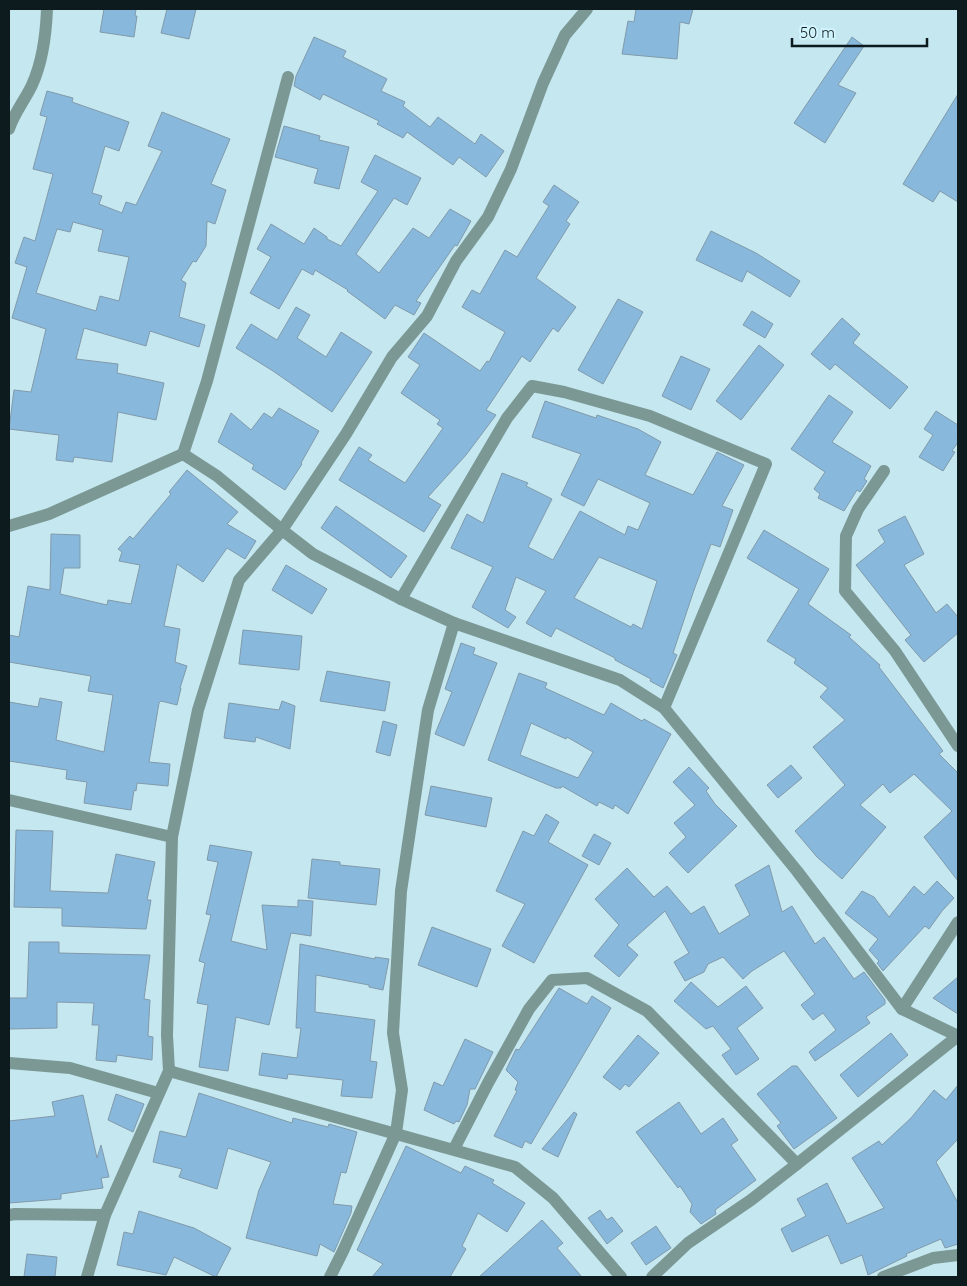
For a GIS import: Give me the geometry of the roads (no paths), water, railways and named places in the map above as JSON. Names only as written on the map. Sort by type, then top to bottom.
[{"type":"street","points":[[9,129],[12,118],[32,86],[42,60],[47,9]]},
{"type":"street","points":[[87,1277],[105,1215],[169,1071],[167,1035],[172,837],[198,710],[239,580],[282,530],[346,434],[392,358],[427,316],[456,261],[488,217],[511,168],[543,83],[565,35],[587,9]]},
{"type":"street","points":[[9,528],[49,514],[183,454],[207,381],[288,77]]},
{"type":"street","points":[[401,599],[507,418],[532,386],[564,392],[650,416],[766,464],[664,708]]},
{"type":"street","points":[[183,454],[217,476],[313,554],[401,599],[454,623],[620,680],[664,708],[797,871],[902,1009],[958,1036],[798,1164],[688,1243],[652,1277]]},
{"type":"street","points":[[884,471],[858,509],[846,536],[845,591],[895,650],[958,746]]},
{"type":"street","points":[[330,1277],[396,1133],[402,1090],[393,1033],[401,891],[428,710],[454,623]]},
{"type":"street","points":[[9,800],[172,837]]},
{"type":"street","points":[[902,1009],[958,922]]},
{"type":"street","points":[[454,1149],[529,1009],[546,987],[552,980],[587,978],[647,1011],[798,1164]]},
{"type":"street","points":[[9,1063],[70,1068],[158,1093]]},
{"type":"street","points":[[169,1071],[515,1167],[553,1198],[621,1277]]},
{"type":"street","points":[[9,1215],[105,1215]]},
{"type":"street","points":[[883,1277],[934,1258],[958,1255]]}]
